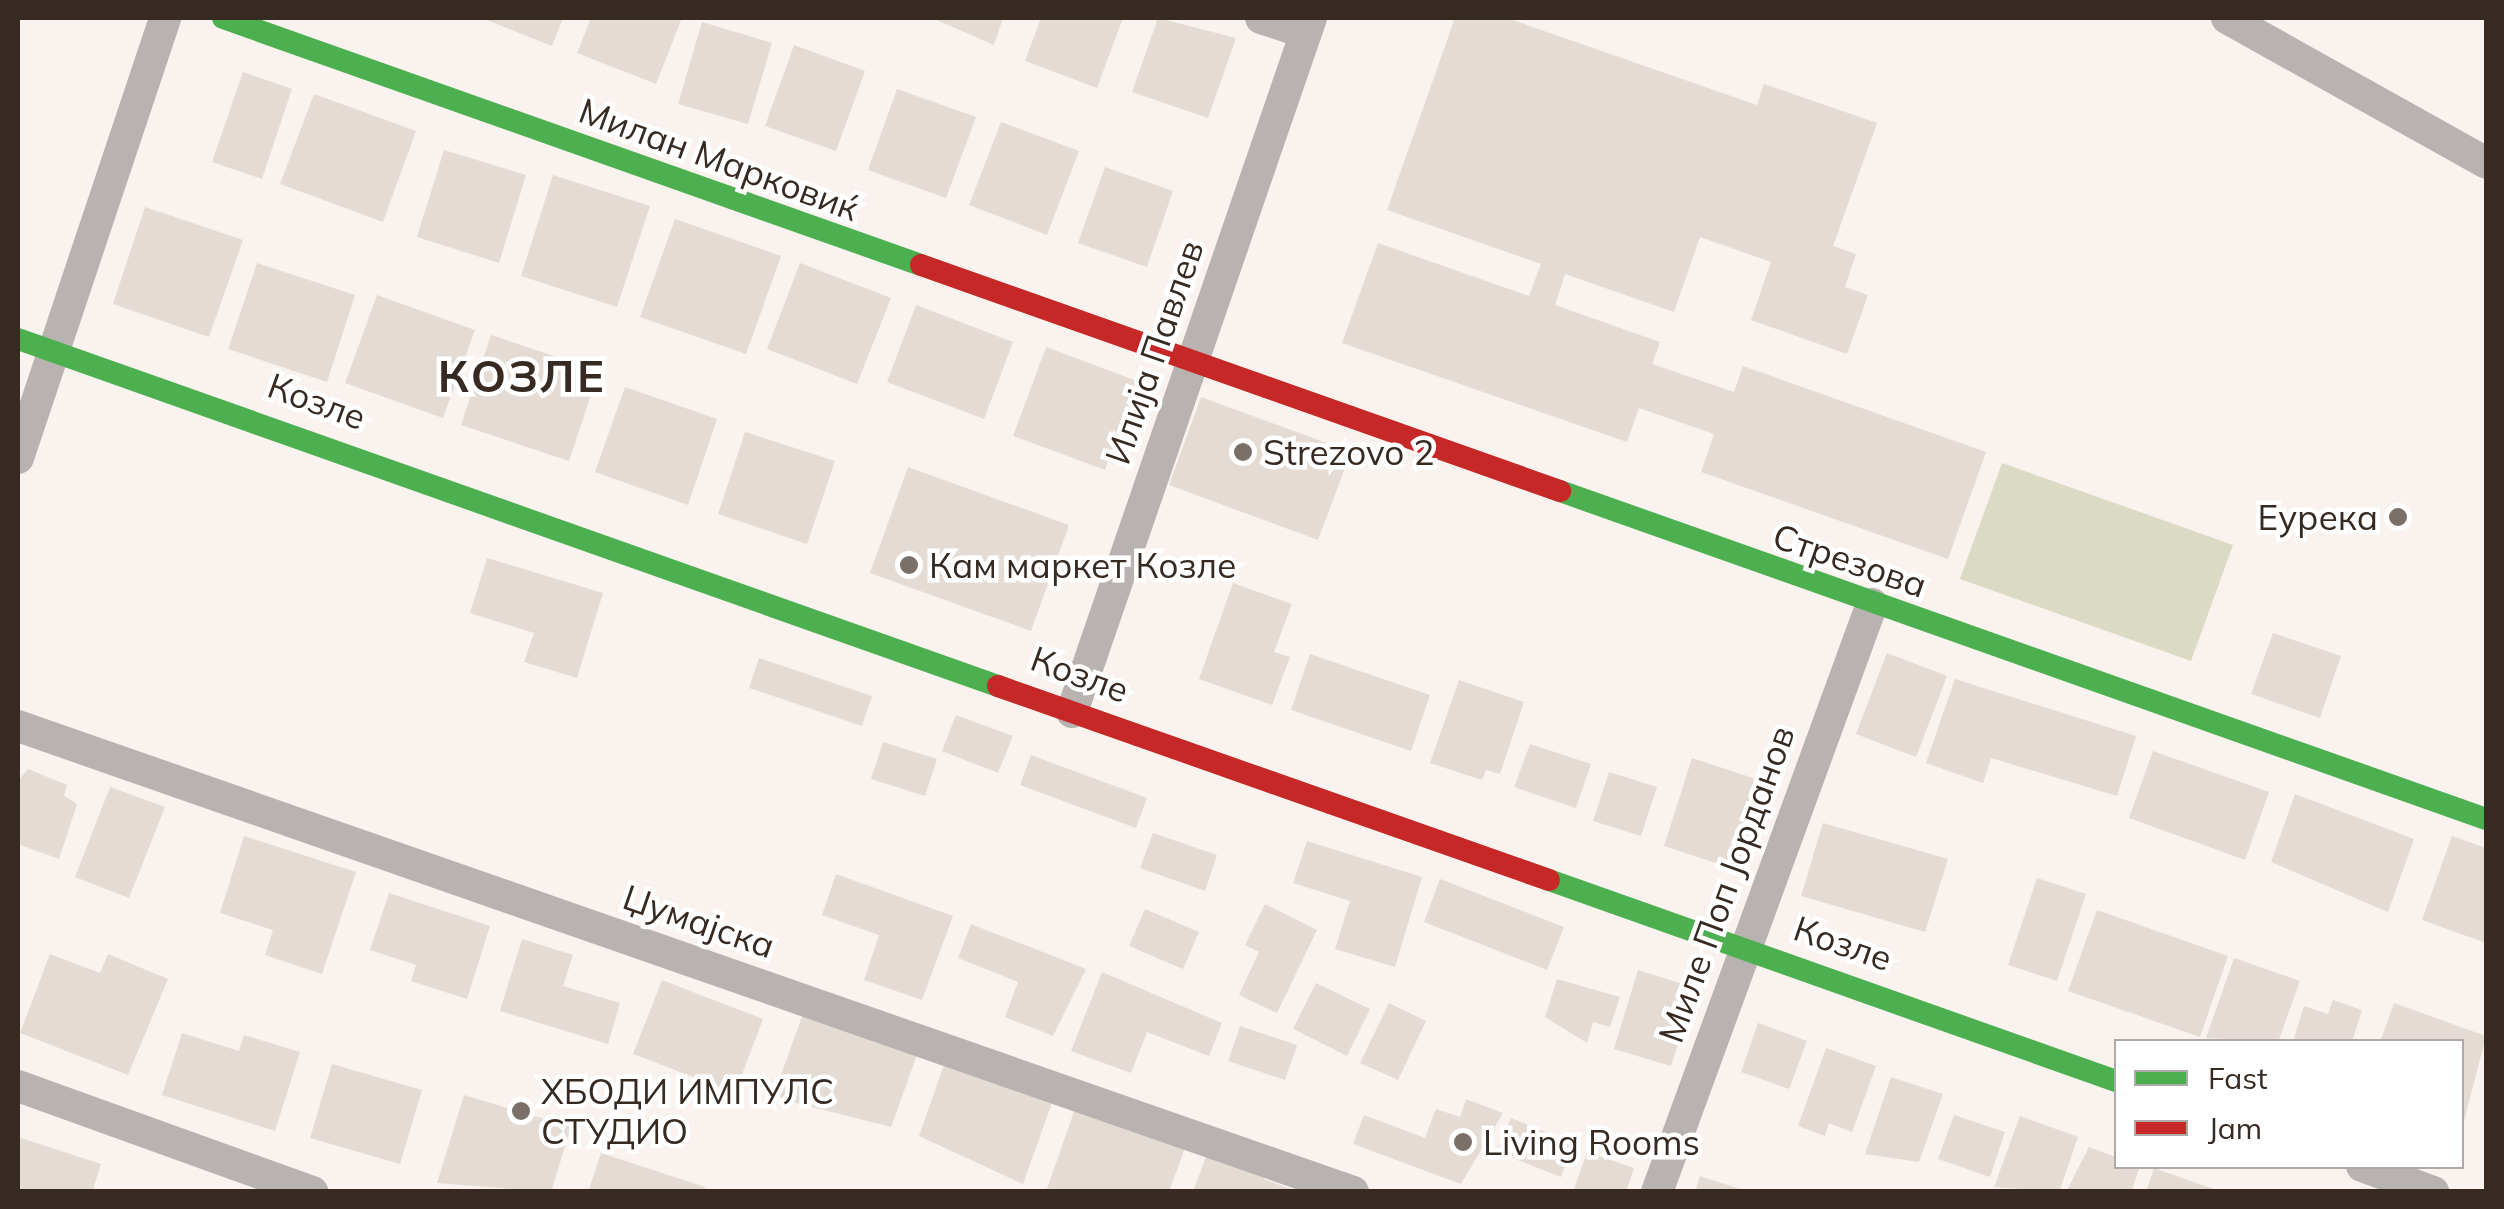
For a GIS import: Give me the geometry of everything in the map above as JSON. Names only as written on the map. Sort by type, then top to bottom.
[{"type":"street","points":[[18,458],[165,18]]},
{"type":"street","name":"Милан Марковиќ","points":[[223,18],[1191,366]]},
{"type":"street","points":[[1260,18],[1308,25]]},
{"type":"street","points":[[2227,18],[2486,164]]},
{"type":"street","name":"Илија Павлев","points":[[1072,712],[1308,25]]},
{"type":"street","name":"Козле","points":[[18,338],[2114,1080]]},
{"type":"street","name":"Стрезова","points":[[1191,366],[2486,819]]},
{"type":"street","name":"Миле Поп Јорданов","points":[[1657,1192],[1742,950],[1872,604]]},
{"type":"street","name":"Џумајска","points":[[18,726],[1353,1192]]},
{"type":"street","points":[[18,1086],[313,1192]]},
{"type":"street","points":[[2370,1169],[2433,1192]]},
{"type":"green space","points":[[2002,463],[2233,545],[2191,661],[1960,579]]},
{"type":"building","points":[[482,18],[563,18],[552,46]]},
{"type":"building","points":[[591,18],[682,18],[656,84],[577,53]]},
{"type":"building","points":[[932,18],[1003,18],[994,45]]},
{"type":"building","points":[[1041,18],[1123,18],[1097,88],[1025,61]]},
{"type":"building","points":[[1158,18],[1236,38],[1208,118],[1132,92]]},
{"type":"building","points":[[1455,18],[1507,18],[1757,105],[1764,84],[1877,123],[1833,246],[1856,254],[1845,287],[1868,295],[1847,354],[1751,320],[1771,262],[1700,237],[1674,312],[1565,274],[1555,305],[1660,342],[1652,364],[1734,392],[1743,366],[1986,452],[1948,559],[1701,472],[1714,434],[1639,408],[1627,442],[1342,343],[1378,243],[1529,296],[1541,264],[1387,210]]},
{"type":"building","points":[[702,22],[772,43],[748,124],[678,104]]},
{"type":"building","points":[[794,45],[865,71],[836,151],[765,126]]},
{"type":"building","points":[[243,72],[292,89],[262,179],[212,162]]},
{"type":"building","points":[[897,89],[976,117],[946,198],[868,170]]},
{"type":"building","points":[[314,94],[416,131],[383,222],[280,184]]},
{"type":"building","points":[[1001,122],[1079,151],[1047,235],[969,205]]},
{"type":"building","points":[[444,150],[526,175],[499,263],[417,237]]},
{"type":"building","points":[[1105,167],[1173,191],[1147,267],[1078,243]]},
{"type":"building","points":[[553,175],[650,206],[617,307],[521,276]]},
{"type":"building","points":[[145,207],[243,240],[209,337],[113,304]]},
{"type":"building","points":[[675,219],[781,256],[746,354],[640,317]]},
{"type":"building","points":[[257,263],[355,295],[327,382],[228,349]]},
{"type":"building","points":[[800,263],[891,298],[857,384],[767,349]]},
{"type":"building","points":[[377,295],[475,330],[443,418],[345,383]]},
{"type":"building","points":[[916,305],[1013,342],[984,419],[887,382]]},
{"type":"building","points":[[491,335],[599,371],[569,461],[461,425]]},
{"type":"building","points":[[1046,347],[1137,381],[1105,470],[1013,436]]},
{"type":"building","points":[[625,387],[717,419],[688,505],[595,472]]},
{"type":"building","points":[[1201,397],[1351,452],[1318,540],[1169,485]]},
{"type":"building","points":[[745,432],[835,461],[807,544],[718,514]]},
{"type":"building","points":[[908,467],[1069,525],[1031,631],[870,573]]},
{"type":"building","points":[[487,558],[603,593],[577,678],[524,662],[534,633],[470,613]]},
{"type":"building","points":[[1233,583],[1292,604],[1274,652],[1290,657],[1272,705],[1199,679]]},
{"type":"building","points":[[2273,633],[2341,656],[2320,718],[2251,694]]},
{"type":"building","points":[[1887,653],[1947,676],[1916,757],[1856,734]]},
{"type":"building","points":[[1310,654],[1430,695],[1411,751],[1291,710]]},
{"type":"building","points":[[759,658],[872,696],[862,726],[749,688]]},
{"type":"building","points":[[1955,679],[2136,736],[2117,796],[1991,758],[1983,783],[1926,763]]},
{"type":"building","points":[[1459,680],[1524,702],[1500,774],[1486,770],[1482,780],[1430,763]]},
{"type":"building","points":[[956,715],[1013,736],[998,773],[942,751]]},
{"type":"building","points":[[883,742],[937,759],[925,796],[871,779]]},
{"type":"building","points":[[1530,744],[1591,764],[1576,808],[1514,787]]},
{"type":"building","points":[[2153,751],[2269,792],[2245,860],[2129,818]]},
{"type":"building","points":[[1031,755],[1147,798],[1136,828],[1020,785]]},
{"type":"building","points":[[1692,758],[1765,782],[1737,870],[1664,846]]},
{"type":"building","points":[[28,769],[67,785],[64,796],[77,804],[59,859],[18,844],[18,781]]},
{"type":"building","points":[[1609,772],[1657,787],[1641,836],[1593,821]]},
{"type":"building","points":[[110,787],[165,807],[129,898],[75,877]]},
{"type":"building","points":[[2295,794],[2414,839],[2388,912],[2271,862]]},
{"type":"building","points":[[1823,823],[1948,859],[1925,932],[1801,896]]},
{"type":"building","points":[[1153,833],[1217,855],[1205,891],[1140,868]]},
{"type":"building","points":[[244,836],[356,872],[322,974],[265,955],[273,930],[220,913]]},
{"type":"building","points":[[2452,836],[2486,848],[2486,943],[2422,920]]},
{"type":"building","points":[[1307,841],[1422,877],[1395,967],[1335,949],[1350,901],[1293,883]]},
{"type":"building","points":[[836,874],[953,916],[922,1000],[864,980],[879,935],[822,915]]},
{"type":"building","points":[[2037,878],[2086,894],[2057,981],[2008,965]]},
{"type":"building","points":[[1440,879],[1564,927],[1547,970],[1424,922]]},
{"type":"building","points":[[389,893],[490,926],[467,999],[411,981],[416,965],[370,950]]},
{"type":"building","points":[[1265,904],[1317,930],[1277,1013],[1239,995],[1259,952],[1245,945]]},
{"type":"building","points":[[1145,909],[1199,932],[1183,969],[1129,946]]},
{"type":"building","points":[[2097,910],[2228,956],[2200,1037],[2068,991]]},
{"type":"building","points":[[971,924],[1086,969],[1053,1036],[1005,1017],[1018,982],[958,958]]},
{"type":"building","points":[[522,939],[573,955],[563,986],[620,1003],[608,1044],[500,1011]]},
{"type":"building","points":[[50,954],[100,973],[108,954],[168,979],[128,1075],[20,1033]]},
{"type":"building","points":[[2234,958],[2300,981],[2279,1039],[2206,1038]]},
{"type":"building","points":[[1638,970],[1696,988],[1671,1066],[1614,1049]]},
{"type":"building","points":[[1102,972],[1222,1023],[1209,1056],[1147,1032],[1131,1073],[1071,1051]]},
{"type":"building","points":[[1557,979],[1620,997],[1610,1027],[1593,1022],[1587,1043],[1545,1017]]},
{"type":"building","points":[[662,980],[763,1019],[735,1093],[633,1054]]},
{"type":"building","points":[[1316,983],[1370,1009],[1347,1056],[1293,1029]]},
{"type":"building","points":[[2333,1000],[2362,1010],[2353,1039],[2294,1039],[2304,1006],[2328,1014]]},
{"type":"building","points":[[1389,1003],[1426,1021],[1398,1080],[1360,1063]]},
{"type":"building","points":[[2394,1003],[2486,1036],[2464,1121],[2464,1039],[2381,1039]]},
{"type":"building","points":[[804,1011],[918,1052],[891,1127],[773,1097]]},
{"type":"building","points":[[1758,1023],[1807,1041],[1789,1089],[1741,1072]]},
{"type":"building","points":[[1240,1026],[1297,1045],[1285,1080],[1228,1061]]},
{"type":"building","points":[[182,1033],[239,1051],[244,1035],[300,1052],[275,1131],[162,1095]]},
{"type":"building","points":[[1826,1048],[1876,1066],[1852,1132],[1829,1123],[1825,1136],[1798,1126]]},
{"type":"building","points":[[945,1062],[1053,1100],[1023,1184],[919,1136]]},
{"type":"building","points":[[332,1064],[422,1090],[400,1164],[310,1138]]},
{"type":"building","points":[[1891,1077],[1943,1094],[1919,1162],[1865,1154]]},
{"type":"building","points":[[464,1095],[571,1127],[551,1192],[437,1183]]},
{"type":"building","points":[[1466,1099],[1503,1113],[1461,1184],[1353,1144],[1364,1115],[1425,1138],[1436,1109],[1460,1117]]},
{"type":"building","points":[[1076,1106],[1186,1145],[1169,1192],[1047,1189]]},
{"type":"building","points":[[1954,1115],[2005,1132],[1990,1177],[1938,1159]]},
{"type":"building","points":[[2020,1116],[2078,1137],[2059,1192],[1994,1187]]},
{"type":"building","points":[[1511,1118],[1574,1143],[1561,1177],[1497,1152]]},
{"type":"building","points":[[18,1137],[101,1164],[92,1192],[18,1192]]},
{"type":"building","points":[[2089,1147],[2114,1156],[2114,1169],[2139,1169],[2131,1192],[2066,1192]]},
{"type":"building","points":[[1208,1151],[1266,1171],[1264,1179],[1298,1192],[1193,1192]]},
{"type":"building","points":[[1587,1152],[1634,1168],[1626,1192],[1573,1192]]},
{"type":"building","points":[[601,1153],[705,1187],[703,1192],[588,1192]]},
{"type":"building","points":[[2154,1169],[2219,1191],[2219,1192],[2146,1192]]},
{"type":"building","points":[[1700,1176],[1746,1191],[1746,1192],[1695,1192]]},
{"type":"traffic: fast","points":[[223,18],[921,265]]},
{"type":"traffic: fast","points":[[18,339],[998,686]]},
{"type":"traffic: fast","points":[[1560,491],[2486,819]]},
{"type":"traffic: fast","points":[[1549,880],[2114,1080]]},
{"type":"traffic: jam","points":[[921,265],[1560,491]]},
{"type":"traffic: jam","points":[[998,686],[1549,880]]},
{"type":"place","name":"Strezovo 2","points":[[1243,452]]},
{"type":"place","name":"Еурека","points":[[2398,517]]},
{"type":"place","name":"Кам маркет Козле","points":[[909,565]]},
{"type":"place","name":"ХБОДИ ИМПУЛС СТУДИО","points":[[521,1111]]},
{"type":"place","name":"Living Rooms","points":[[1463,1142]]},
{"type":"district","name":"КОЗЛЕ","points":[[522,376]]}]
